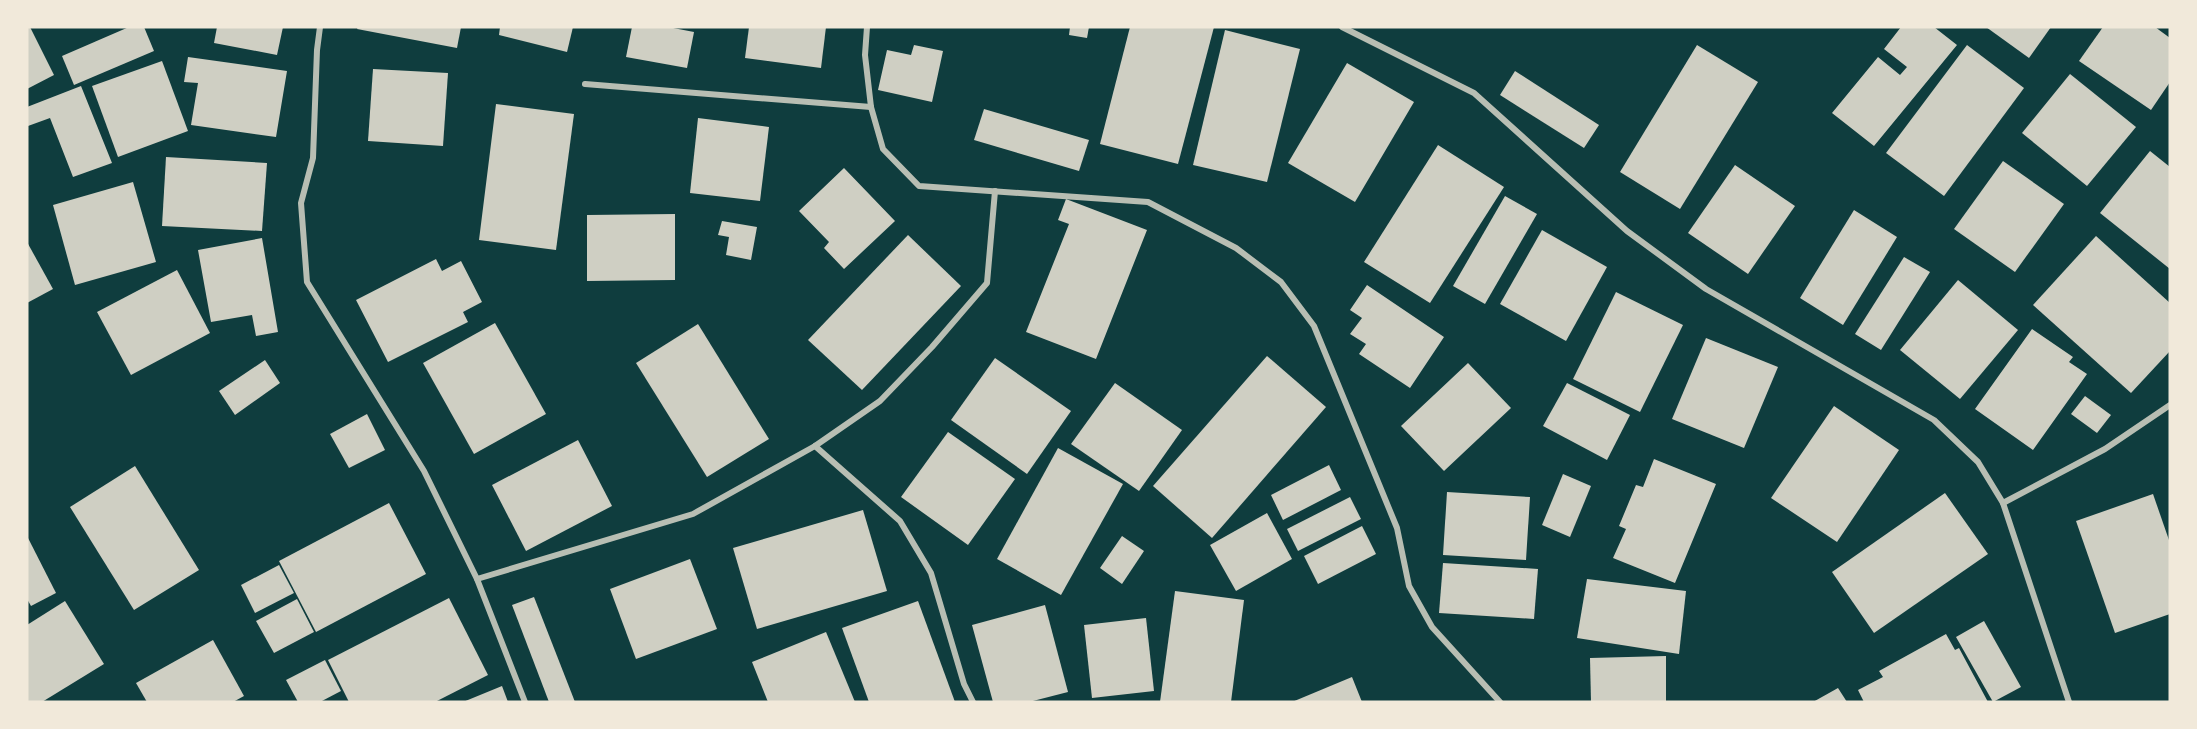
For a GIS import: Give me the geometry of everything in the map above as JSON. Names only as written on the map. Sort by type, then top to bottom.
[{"type":"street","points":[[320,27],[313,158],[301,202],[307,282],[424,471],[477,579],[525,702]]},
{"type":"street","points":[[867,27],[865,55],[871,107],[883,149],[919,186],[1148,202],[1236,248],[1281,282],[1314,326],[1396,528],[1409,586],[1432,627],[1500,702]]},
{"type":"street","points":[[1342,27],[1474,93],[1627,231],[1707,289],[1934,420],[1978,462],[2003,503],[2069,702]]},
{"type":"street","points":[[585,84],[871,107]]},
{"type":"street","points":[[477,579],[693,514],[815,446],[880,401],[932,347],[987,283],[995,191]]},
{"type":"street","points":[[2003,503],[2105,449],[2170,405]]},
{"type":"street","points":[[815,446],[900,521],[931,573],[964,684],[973,702]]},
{"type":"building","points":[[27,27],[30,27],[54,75],[27,89]]},
{"type":"building","points":[[129,27],[144,27],[154,51],[74,85],[62,56]]},
{"type":"building","points":[[217,27],[283,27],[277,55],[214,43]]},
{"type":"building","points":[[358,27],[461,27],[457,48],[357,29]]},
{"type":"building","points":[[500,27],[573,27],[567,52],[499,35]]},
{"type":"building","points":[[632,27],[668,27],[694,32],[687,68],[626,57]]},
{"type":"building","points":[[749,27],[826,27],[821,68],[745,58]]},
{"type":"building","points":[[1070,27],[1089,27],[1087,38],[1069,35]]},
{"type":"building","points":[[1130,27],[1214,27],[1178,164],[1100,144]]},
{"type":"building","points":[[1901,27],[1934,27],[1957,45],[1874,146],[1832,113],[1878,57],[1900,75],[1907,67],[1884,49]]},
{"type":"building","points":[[1986,27],[2051,27],[2029,58]]},
{"type":"building","points":[[2103,27],[2155,27],[2170,38],[2170,82],[2151,110],[2079,61]]},
{"type":"building","points":[[1225,30],[1300,49],[1267,182],[1193,165]]},
{"type":"building","points":[[914,45],[943,51],[932,102],[878,90],[887,50],[911,55]]},
{"type":"building","points":[[1697,45],[1758,82],[1680,209],[1620,172]]},
{"type":"building","points":[[1967,45],[2024,88],[1944,196],[1886,153]]},
{"type":"building","points":[[188,57],[287,71],[276,137],[191,125],[198,83],[184,82]]},
{"type":"building","points":[[162,61],[188,131],[118,157],[92,86]]},
{"type":"building","points":[[1347,63],[1414,102],[1355,202],[1288,163]]},
{"type":"building","points":[[373,69],[448,73],[443,146],[368,141]]},
{"type":"building","points":[[1515,71],[1599,125],[1584,148],[1500,95]]},
{"type":"building","points":[[2070,74],[2136,127],[2087,186],[2022,133]]},
{"type":"building","points":[[81,86],[112,163],[73,177],[50,118],[28,126],[27,107]]},
{"type":"building","points":[[496,104],[574,114],[556,250],[479,240]]},
{"type":"building","points":[[984,109],[1089,140],[1079,171],[974,140]]},
{"type":"building","points":[[698,118],[769,127],[760,201],[690,193]]},
{"type":"building","points":[[1438,145],[1504,187],[1430,303],[1364,262]]},
{"type":"building","points":[[2150,151],[2170,167],[2170,269],[2100,213]]},
{"type":"building","points":[[166,157],[267,163],[262,231],[162,226]]},
{"type":"building","points":[[2003,161],[2064,204],[2015,272],[1954,229]]},
{"type":"building","points":[[1735,165],[1795,206],[1748,274],[1688,233]]},
{"type":"building","points":[[844,168],[895,221],[844,269],[824,248],[829,242],[799,211]]},
{"type":"building","points":[[133,182],[156,262],[75,285],[53,205]]},
{"type":"building","points":[[1505,196],[1537,214],[1485,304],[1453,286]]},
{"type":"building","points":[[1066,199],[1147,230],[1096,359],[1026,332],[1069,224],[1058,220]]},
{"type":"building","points":[[1854,210],[1897,237],[1843,325],[1800,298]]},
{"type":"building","points":[[675,214],[675,280],[587,281],[587,215]]},
{"type":"building","points":[[722,221],[757,227],[751,260],[726,255],[729,237],[718,235]]},
{"type":"building","points":[[1542,230],[1607,267],[1566,341],[1500,304]]},
{"type":"building","points":[[908,235],[961,286],[862,390],[808,340]]},
{"type":"building","points":[[2096,236],[2170,303],[2170,351],[2131,393],[2033,305]]},
{"type":"building","points":[[262,238],[278,332],[256,336],[252,315],[211,322],[198,250]]},
{"type":"building","points":[[27,242],[53,289],[27,303]]},
{"type":"building","points":[[1904,257],[1930,272],[1881,350],[1855,334]]},
{"type":"building","points":[[436,259],[442,271],[461,261],[482,302],[463,312],[468,322],[388,362],[356,300]]},
{"type":"building","points":[[177,270],[210,333],[131,375],[97,312]]},
{"type":"building","points":[[1958,280],[2018,330],[1960,399],[1900,350]]},
{"type":"building","points":[[1367,285],[1444,337],[1410,388],[1359,354],[1366,344],[1350,334],[1362,318],[1350,310]]},
{"type":"building","points":[[1616,292],[1683,325],[1640,412],[1573,379]]},
{"type":"building","points":[[495,323],[546,414],[474,454],[423,363]]},
{"type":"building","points":[[698,324],[769,439],[707,477],[636,363]]},
{"type":"building","points":[[2032,329],[2073,357],[2069,362],[2087,374],[2033,450],[1975,409]]},
{"type":"building","points":[[1706,338],[1778,367],[1744,448],[1672,419]]},
{"type":"building","points":[[1267,356],[1326,407],[1212,538],[1153,486]]},
{"type":"building","points":[[995,358],[1071,411],[1027,474],[951,420]]},
{"type":"building","points":[[265,360],[280,383],[235,415],[219,391]]},
{"type":"building","points":[[1468,363],[1511,408],[1444,471],[1401,426]]},
{"type":"building","points":[[1115,383],[1182,430],[1139,491],[1071,444]]},
{"type":"building","points":[[1567,383],[1630,415],[1607,460],[1543,426]]},
{"type":"building","points":[[2085,396],[2111,415],[2097,433],[2071,414]]},
{"type":"building","points":[[1834,406],[1899,450],[1837,542],[1771,498]]},
{"type":"building","points":[[367,414],[385,450],[349,468],[330,434]]},
{"type":"building","points":[[948,432],[1015,479],[968,545],[901,497]]},
{"type":"building","points":[[578,440],[612,506],[526,551],[492,485]]},
{"type":"building","points":[[1058,448],[1123,484],[1061,595],[997,559]]},
{"type":"building","points":[[1654,459],[1716,484],[1675,583],[1613,558],[1626,529],[1619,526],[1636,485],[1643,487]]},
{"type":"building","points":[[1329,465],[1341,490],[1283,520],[1271,495]]},
{"type":"building","points":[[135,466],[199,570],[134,610],[70,507]]},
{"type":"building","points":[[1563,474],[1591,486],[1570,537],[1542,525]]},
{"type":"building","points":[[1447,492],[1530,497],[1526,560],[1443,555]]},
{"type":"building","points":[[1945,493],[1988,554],[1874,633],[1832,572]]},
{"type":"building","points":[[2153,494],[2170,543],[2170,614],[2115,633],[2076,521]]},
{"type":"building","points":[[1350,497],[1361,519],[1298,551],[1287,529]]},
{"type":"building","points":[[389,503],[426,574],[316,632],[279,561]]},
{"type":"building","points":[[863,510],[887,591],[757,629],[733,548]]},
{"type":"building","points":[[1267,513],[1292,559],[1236,591],[1210,545]]},
{"type":"building","points":[[1362,526],[1376,554],[1318,584],[1304,556]]},
{"type":"building","points":[[27,536],[56,593],[31,606],[27,599]]},
{"type":"building","points":[[1122,536],[1144,551],[1122,584],[1100,568]]},
{"type":"building","points":[[690,559],[717,629],[636,659],[610,589]]},
{"type":"building","points":[[1443,563],[1538,569],[1534,619],[1439,613]]},
{"type":"building","points":[[279,565],[294,593],[255,613],[241,585]]},
{"type":"building","points":[[1587,579],[1686,591],[1679,654],[1577,638]]},
{"type":"building","points":[[1175,591],[1244,600],[1231,702],[1160,702]]},
{"type":"building","points":[[534,597],[575,702],[549,702],[512,605]]},
{"type":"building","points":[[449,598],[488,675],[435,702],[349,702],[328,660]]},
{"type":"building","points":[[297,599],[314,632],[274,653],[256,621]]},
{"type":"building","points":[[65,601],[104,664],[42,702],[27,702],[27,625]]},
{"type":"building","points":[[918,601],[955,702],[869,702],[842,628]]},
{"type":"building","points":[[1045,605],[1068,692],[1029,702],[993,702],[972,625]]},
{"type":"building","points":[[1146,618],[1154,691],[1092,698],[1084,625]]},
{"type":"building","points":[[1984,621],[2021,687],[1993,702],[1956,637]]},
{"type":"building","points":[[826,632],[855,702],[768,702],[752,662]]},
{"type":"building","points":[[1946,634],[1955,650],[1959,648],[1988,702],[1864,702],[1858,690],[1883,677],[1879,671]]},
{"type":"building","points":[[213,640],[244,696],[233,702],[147,702],[136,683]]},
{"type":"building","points":[[1666,656],[1666,702],[1591,702],[1590,658]]},
{"type":"building","points":[[325,660],[341,691],[320,702],[298,702],[286,680]]},
{"type":"building","points":[[1352,677],[1362,702],[1292,702]]},
{"type":"building","points":[[502,686],[508,702],[463,702]]},
{"type":"building","points":[[1838,688],[1847,702],[1813,702]]}]
